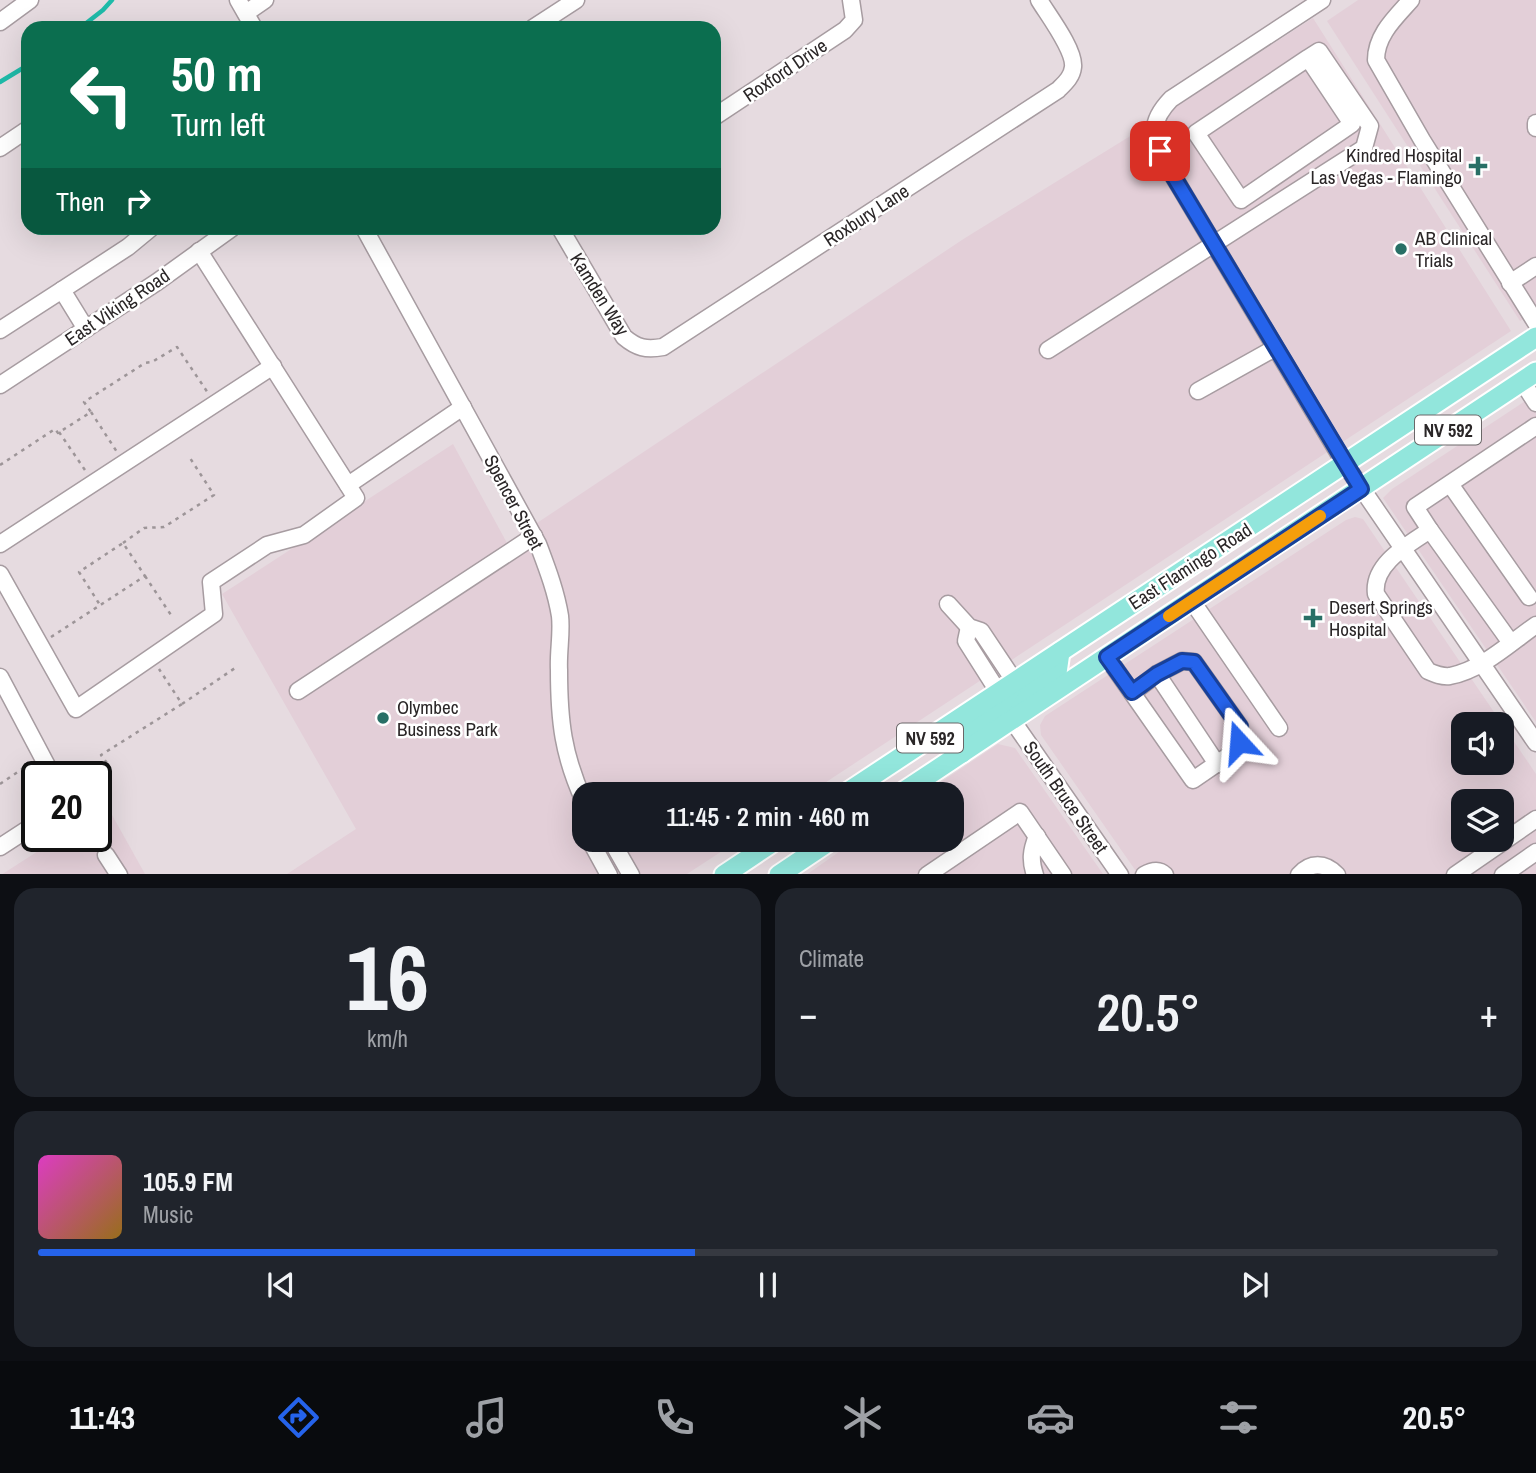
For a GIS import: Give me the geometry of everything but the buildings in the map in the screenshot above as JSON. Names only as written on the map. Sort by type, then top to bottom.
[{"type":"main road","name":"East Flamingo Road","points":[[863,782],[1536,337]]},
{"type":"main road","name":"East Flamingo Road","points":[[918,782],[1529,376]]},
{"type":"main road","points":[[1012,720],[1023,696],[1057,673],[1060,652]]},
{"type":"main road","points":[[962,753],[967,733],[995,715],[1007,687]]},
{"type":"main road","points":[[724,874],[758,852]]},
{"type":"main road","points":[[791,871],[816,852]]},
{"type":"street","points":[[0,22],[30,0]]},
{"type":"street","points":[[242,6],[265,0]]},
{"type":"street","points":[[544,21],[576,0]]},
{"type":"street","name":"Roxford Drive","points":[[721,112],[845,30],[855,20],[851,0]]},
{"type":"street","name":"Roxbury Lane","points":[[649,350],[663,347],[1058,90],[1069,80],[1073,68],[1072,56],[1040,0]]},
{"type":"street","points":[[1322,0],[1171,99],[1154,122],[1155,138],[1166,164],[1345,464],[1536,743]]},
{"type":"street","points":[[1410,0],[1376,44],[1376,60],[1536,323]]},
{"type":"street","points":[[1048,351],[1364,148],[1370,126],[1319,51],[1308,58],[1196,133],[1241,200],[1352,124],[1308,58]]},
{"type":"street","points":[[1536,122],[1536,128]]},
{"type":"street","points":[[0,148],[21,134]]},
{"type":"street","points":[[0,331],[143,235]]},
{"type":"street","name":"East Viking Road","points":[[0,385],[222,235]]},
{"type":"street","name":"Spencer Street","points":[[368,235],[534,537],[553,583],[560,619],[558,670],[561,730],[575,782]]},
{"type":"street","name":"Kamden Way","points":[[564,235],[624,337],[635,346],[649,350]]},
{"type":"street","points":[[0,575],[76,709],[214,614],[211,582],[267,545],[304,535],[356,498],[199,251]]},
{"type":"street","points":[[1510,283],[1536,266]]},
{"type":"street","points":[[62,290],[86,329]]},
{"type":"street","points":[[1198,391],[1275,348]]},
{"type":"street","points":[[0,544],[273,366]]},
{"type":"street","points":[[1529,376],[1536,402]]},
{"type":"street","points":[[348,485],[463,407]]},
{"type":"street","points":[[1511,643],[1415,507],[1536,426]]},
{"type":"street","points":[[1450,484],[1534,599]]},
{"type":"street","points":[[1430,530],[1379,570],[1374,584],[1376,594],[1428,671],[1450,676],[1481,663],[1536,625]]},
{"type":"street","points":[[298,691],[534,537]]},
{"type":"street","points":[[1192,601],[1279,728]]},
{"type":"street","points":[[948,604],[969,627],[981,631],[1007,687]]},
{"type":"street","points":[[1107,657],[1193,780],[1228,756],[1239,742],[1240,727],[1194,662],[1182,661],[1157,674],[1132,692]]},
{"type":"street","points":[[1157,674],[1217,764]]},
{"type":"street","points":[[0,677],[45,761]]},
{"type":"street","name":"South Bruce Street","points":[[1012,720],[1120,874]]},
{"type":"street","points":[[927,874],[1020,812],[1063,874]]},
{"type":"street","points":[[1514,834],[1536,819]]},
{"type":"street","points":[[0,847],[21,833]]},
{"type":"street","points":[[1035,874],[1031,850],[1037,836]]},
{"type":"street","points":[[597,852],[609,874]]},
{"type":"street","points":[[618,852],[631,874]]},
{"type":"street","points":[[1461,873],[1489,852]]},
{"type":"street","points":[[1496,852],[1505,873],[1536,852]]},
{"type":"street","points":[[106,855],[119,874]]},
{"type":"street","points":[[1298,874],[1306,867],[1319,864],[1337,874]]},
{"type":"street","points":[[1144,874],[1151,871],[1165,874]]},
{"type":"path","points":[[125,464],[85,402],[145,363],[152,362],[177,347],[206,393],[219,401]]},
{"type":"path","points":[[59,432],[91,412]]},
{"type":"path","points":[[0,465],[55,429],[94,483]]},
{"type":"path","points":[[100,604],[79,572],[144,528],[164,527],[214,495],[190,458]]},
{"type":"path","points":[[122,543],[173,618]]},
{"type":"path","points":[[39,644],[145,576]]},
{"type":"path","points":[[151,657],[182,704]]},
{"type":"path","points":[[106,761],[101,755],[238,666]]},
{"type":"path","points":[[0,784],[21,770]]},
{"type":"shaded area","name":"Kindred Hospital Las Vegas - Flamingo","points":[[1358,0],[1536,0],[1536,311],[1520,321],[1327,21]]},
{"type":"shaded area","points":[[1313,18],[1511,331],[826,782],[572,782],[572,852],[721,852],[687,874],[287,874],[356,829],[222,594],[453,444],[507,543],[965,238],[1132,135]]},
{"type":"shaded area","points":[[1536,394],[1536,722],[1383,498],[1392,489]]},
{"type":"shaded area","name":"Desert Springs Hospital","points":[[1355,517],[1363,519],[1494,712],[1451,712],[1451,775],[1514,775],[1514,742],[1536,774],[1536,874],[1138,874],[1041,735],[1040,725],[1045,716],[1346,520]]},
{"type":"shaded area","points":[[998,744],[1015,748],[1103,874],[807,874],[839,852],[964,852],[964,782],[941,782]]},
{"type":"shaded area","points":[[112,815],[145,874],[3,874],[37,852],[112,852]]},
{"type":"waterway","points":[[89,21],[112,0]]},
{"type":"waterway","points":[[0,82],[21,69]]},
{"type":"slow traffic","points":[[1169,616],[1320,516]]},
{"type":"place","name":"Kindred Hospital Las Vegas - Flamingo","points":[[1478,166]]},
{"type":"place","name":"AB Clinical Trials","points":[[1401,249]]},
{"type":"place","name":"Desert Springs Hospital","points":[[1313,618]]},
{"type":"place","name":"Olymbec Business Park","points":[[383,718]]},
{"type":"route","points":[[1160,151],[1361,489],[1107,657],[1132,692],[1157,674],[1182,661],[1194,662],[1240,727],[1239,742]]}]
